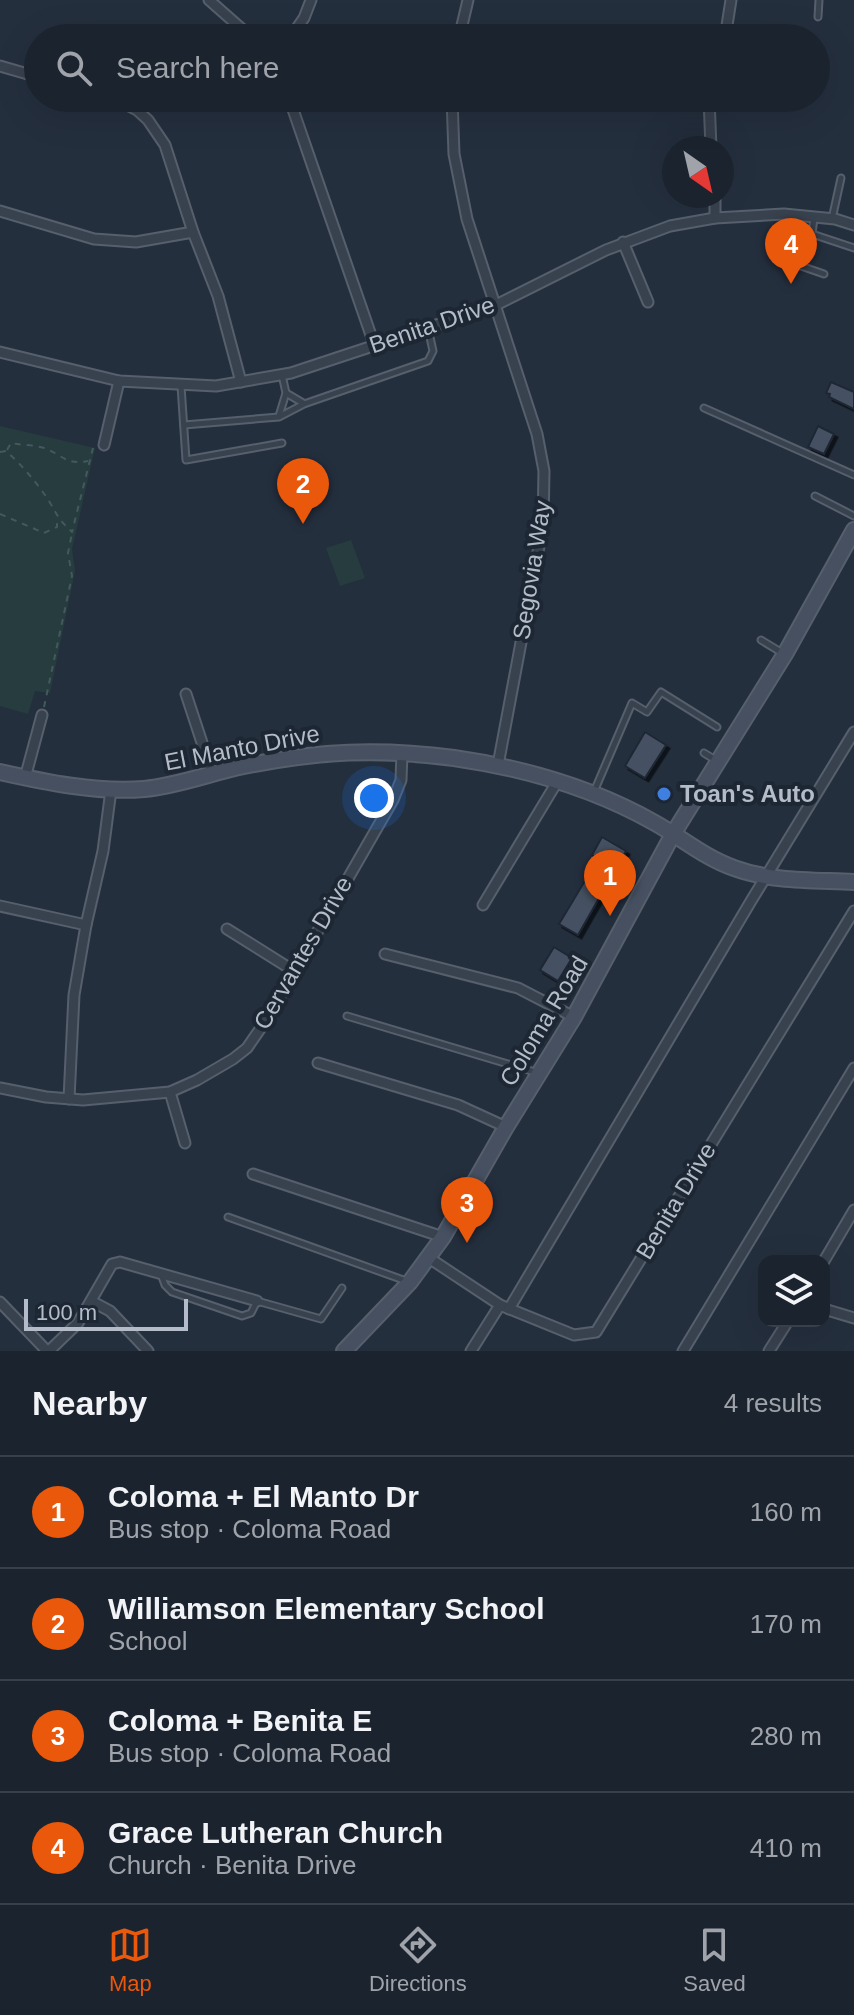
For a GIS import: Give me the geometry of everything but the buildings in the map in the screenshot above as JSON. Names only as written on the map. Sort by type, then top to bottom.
[{"type":"main road","name":"Coloma Road","points":[[344,1351],[410,1282],[443,1237],[574,1017],[673,834],[785,654],[854,530]]},
{"type":"main road","name":"El Manto Drive","points":[[0,772],[59,785],[111,790],[172,785],[212,773],[307,754],[341,751],[402,753],[498,765],[593,794],[656,823],[715,860],[766,876],[854,882]]},
{"type":"street","points":[[209,0],[236,24]]},
{"type":"street","points":[[300,24],[311,0]]},
{"type":"street","points":[[462,24],[468,0]]},
{"type":"street","points":[[727,24],[731,0]]},
{"type":"street","points":[[0,66],[24,73]]},
{"type":"street","points":[[139,112],[158,132],[165,145],[218,296],[241,382]]},
{"type":"street","points":[[294,112],[374,344]]},
{"type":"street","name":"Segovia Way","points":[[452,112],[458,182],[467,219],[537,434],[544,471],[541,540],[498,765]]},
{"type":"street","points":[[710,112],[711,136]]},
{"type":"street","points":[[715,208],[715,218]]},
{"type":"street","points":[[0,211],[94,239],[136,242],[193,232]]},
{"type":"street","name":"Benita Drive","points":[[0,352],[119,381],[216,386],[320,365],[374,344],[494,306],[623,242],[670,226],[715,218],[784,214],[832,219],[854,225]]},
{"type":"street","points":[[623,242],[648,302]]},
{"type":"street","points":[[104,445],[119,381]]},
{"type":"street","points":[[186,694],[212,773]]},
{"type":"street","points":[[25,778],[42,715]]},
{"type":"street","points":[[471,1351],[504,1307],[854,732]]},
{"type":"street","name":"Cervantes Drive","points":[[0,1088],[22,1094],[69,1099],[170,1092],[197,1080],[247,1048],[269,1016],[393,800],[401,780],[402,753]]},
{"type":"street","points":[[483,905],[557,782]]},
{"type":"street","points":[[69,1099],[74,995],[103,851],[111,790]]},
{"type":"street","points":[[0,906],[86,925]]},
{"type":"street","name":"Benita Drive","points":[[429,1258],[504,1307],[574,1335],[596,1332],[854,911]]},
{"type":"street","points":[[227,929],[294,971]]},
{"type":"street","points":[[385,954],[518,988],[574,1017]]},
{"type":"street","points":[[318,1063],[458,1105],[506,1127]]},
{"type":"street","points":[[683,1351],[854,1068]]},
{"type":"street","points":[[170,1092],[185,1143]]},
{"type":"street","points":[[253,1174],[443,1237]]},
{"type":"street","points":[[828,1255],[854,1210]]},
{"type":"street","points":[[0,1302],[48,1351],[78,1323],[112,1264],[120,1262],[257,1301]]},
{"type":"street","points":[[91,1301],[110,1311],[148,1351]]},
{"type":"street","points":[[830,1311],[854,1318]]},
{"type":"street","points":[[769,1351],[784,1327]]},
{"type":"lane","points":[[818,17],[819,0]]},
{"type":"lane","points":[[832,219],[841,178]]},
{"type":"lane","points":[[815,217],[812,234],[854,248]]},
{"type":"lane","points":[[798,265],[824,274]]},
{"type":"lane","points":[[184,425],[279,417],[304,404],[428,361],[433,351],[428,327]]},
{"type":"lane","points":[[279,417],[286,393],[282,375]]},
{"type":"lane","points":[[181,386],[186,460],[282,443]]},
{"type":"lane","points":[[286,393],[304,404]]},
{"type":"lane","points":[[704,408],[854,475]]},
{"type":"lane","points":[[815,496],[854,516]]},
{"type":"lane","points":[[761,640],[785,654]]},
{"type":"lane","points":[[593,794],[632,703],[647,712],[661,692],[717,727]]},
{"type":"lane","points":[[704,753],[718,761]]},
{"type":"lane","points":[[347,1016],[539,1073]]},
{"type":"lane","points":[[228,1217],[410,1282]]},
{"type":"lane","points":[[160,1273],[172,1292],[242,1316],[251,1313],[257,1301],[321,1319],[342,1288]]},
{"type":"path","points":[[0,452],[6,451],[11,443],[46,449],[74,463],[89,460]]},
{"type":"path","points":[[42,715],[72,576],[68,553],[72,532],[93,448]]},
{"type":"path","points":[[6,451],[21,464],[49,501],[58,519],[72,532]]},
{"type":"path","points":[[0,514],[44,533],[57,527],[58,519]]},
{"type":"green space","points":[[0,426],[95,448],[72,549],[75,571],[50,693],[35,691],[28,714],[0,706]]},
{"type":"green space","points":[[351,540],[365,578],[340,586],[326,548]]},
{"type":"place","name":"Grace Lutheran Church","points":[[791,284]]},
{"type":"place","name":"Williamson Elementary School","points":[[303,524]]},
{"type":"place","name":"Toan's Auto","points":[[664,794]]},
{"type":"place","name":"Coloma + El Manto Dr","points":[[610,916]]},
{"type":"place","name":"Coloma + Benita E","points":[[467,1243]]}]
